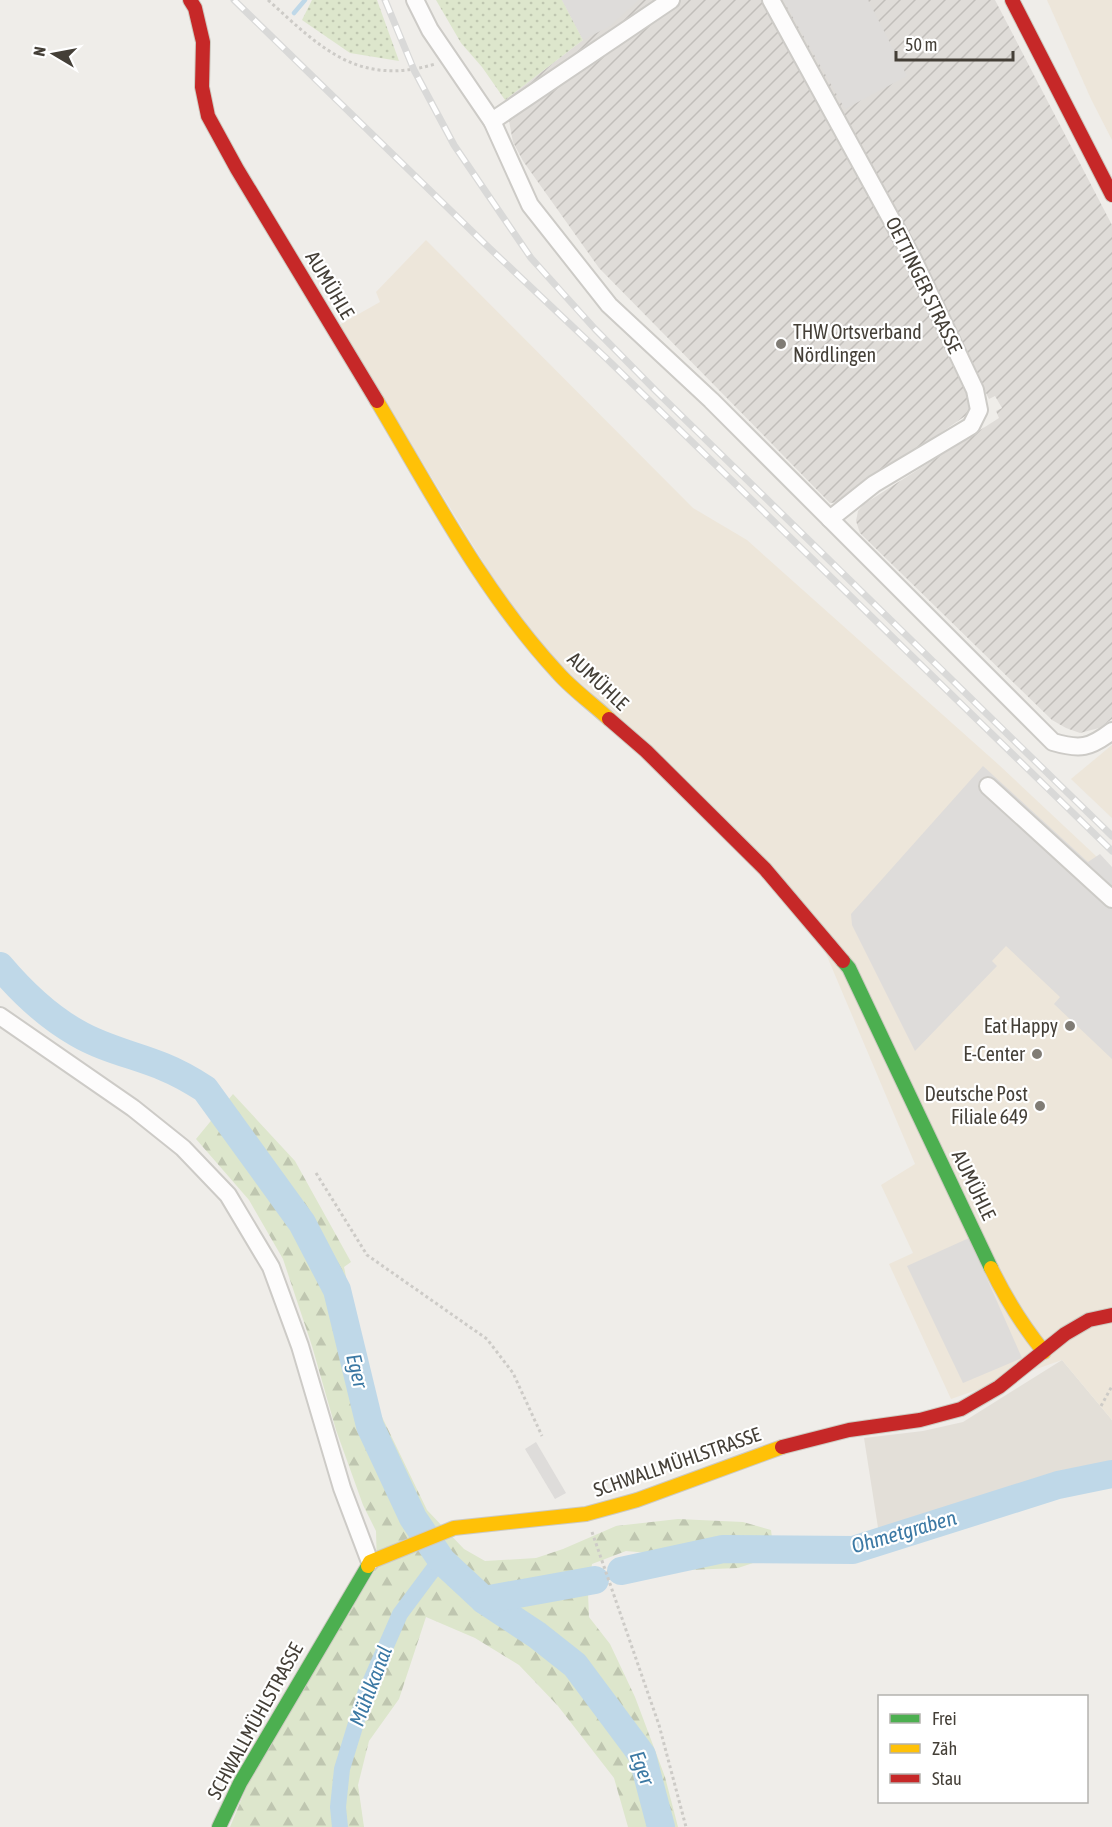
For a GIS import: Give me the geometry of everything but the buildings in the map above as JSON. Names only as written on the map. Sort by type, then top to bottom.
[{"type":"street","name":"AUMÜHLE","points":[[190,0],[195,8],[203,42],[202,87],[208,116],[237,169],[462,547],[497,598],[559,674],[646,751],[765,869],[849,968],[1002,1291],[1025,1329],[1044,1352]]},
{"type":"street","points":[[415,0],[430,30],[492,121],[531,205],[609,305],[711,400],[1053,742],[1073,748],[1090,746],[1112,731]]},
{"type":"street","points":[[492,121],[671,0]]},
{"type":"street","name":"OETTINGER STRASSE","points":[[771,0],[913,259],[975,390],[979,410],[971,426],[873,484],[830,519]]},
{"type":"street","points":[[1012,0],[1112,195]]},
{"type":"street","points":[[988,786],[1112,900]]},
{"type":"street","points":[[0,1016],[133,1108],[183,1148],[228,1195],[271,1267],[300,1346],[342,1488],[369,1562]]},
{"type":"street","name":"SCHWALLMÜHLSTRASSE","points":[[219,1827],[240,1783],[369,1562],[454,1528],[586,1514],[637,1500],[736,1462],[799,1441],[849,1430],[920,1420],[961,1408],[999,1387],[1065,1334],[1089,1320],[1112,1315]]},
{"type":"path","points":[[268,0],[320,45],[341,58],[368,70],[414,70],[451,58]]},
{"type":"path","points":[[316,1173],[368,1255],[487,1339],[513,1373],[542,1436]]},
{"type":"path","points":[[1101,1406],[1112,1386]]},
{"type":"path","points":[[586,1514],[659,1725],[686,1827]]},
{"type":"shaded area","points":[[562,0],[995,0],[1112,225],[1112,719],[1099,728],[1080,733],[1052,720],[860,533],[856,521],[858,511],[864,504],[999,418],[996,411],[1002,408],[995,396],[989,399],[889,197],[987,401],[840,502],[830,503],[599,268],[523,161],[513,142],[505,100],[583,40]]},
{"type":"shaded area","points":[[562,0],[639,0],[610,26],[583,40]]},
{"type":"shaded area","points":[[783,0],[868,0],[907,76],[845,109]]},
{"type":"shaded area","points":[[1047,0],[1112,0],[1112,140],[1091,99]]},
{"type":"shaded area","points":[[426,240],[693,508],[747,540],[999,765],[1112,871],[1112,1420],[1062,1360],[951,1399],[889,1264],[913,1253],[881,1185],[915,1164],[807,909],[527,634],[339,325],[380,302],[376,292]]},
{"type":"shaded area","points":[[1112,745],[1112,818],[1071,779]]},
{"type":"shaded area","points":[[983,766],[1088,862],[1100,854],[1112,867],[1112,1059],[1054,1004],[1060,997],[1006,946],[992,961],[997,966],[915,1051],[852,925],[851,914]]},
{"type":"shaded area","points":[[969,1238],[1022,1358],[963,1383],[907,1266]]},
{"type":"shaded area","points":[[1062,1360],[1112,1420],[1112,1468],[1061,1478],[974,1507],[879,1534],[864,1438],[923,1431],[963,1422]]},
{"type":"shaded area","points":[[536,1442],[566,1493],[555,1499],[525,1449]]},
{"type":"green space","points":[[312,0],[377,0],[399,61],[350,53],[302,20]]},
{"type":"green space","points":[[436,0],[562,0],[583,40],[505,100],[482,67],[461,43]]},
{"type":"green space","points":[[233,1094],[295,1161],[351,1262],[344,1267],[369,1390],[427,1510],[464,1549],[485,1561],[536,1558],[616,1526],[678,1519],[743,1522],[771,1530],[774,1553],[762,1560],[738,1568],[689,1570],[648,1553],[626,1551],[592,1564],[588,1593],[589,1617],[610,1644],[635,1697],[665,1777],[678,1827],[628,1827],[614,1778],[558,1706],[519,1665],[475,1638],[426,1617],[399,1699],[369,1741],[358,1785],[364,1827],[230,1827],[255,1767],[377,1567],[376,1531],[363,1505],[336,1430],[312,1346],[283,1259],[249,1200],[196,1139]]},
{"type":"waterway","points":[[294,13],[305,0]]},
{"type":"waterway","name":"Eger","points":[[0,966],[36,1003],[77,1033],[169,1069],[205,1089],[302,1223],[337,1290],[370,1426],[413,1518],[442,1561],[484,1600],[537,1635],[575,1665],[642,1755],[661,1827]]},
{"type":"waterway","name":"Ohmetgraben","points":[[621,1571],[723,1549],[853,1550],[1058,1485],[1112,1474]]},
{"type":"waterway","name":"Mühlkanal","points":[[340,1827],[338,1807],[342,1769],[365,1694],[400,1614],[442,1561]]},
{"type":"waterway","name":"Ohmetgraben","points":[[484,1600],[595,1580]]},
{"type":"railway","points":[[234,0],[607,359],[1112,851]]},
{"type":"railway","points":[[385,0],[414,70],[454,145],[531,258],[595,329],[657,392],[1112,836]]},
{"type":"traffic: fast","points":[[843,961],[849,968],[991,1268]]},
{"type":"traffic: fast","points":[[219,1827],[240,1783],[368,1566]]},
{"type":"traffic: slow","points":[[377,401],[460,542],[506,610],[564,679],[609,719]]},
{"type":"traffic: slow","points":[[991,1268],[1015,1312],[1044,1352]]},
{"type":"traffic: slow","points":[[368,1566],[370,1562],[454,1528],[586,1514],[637,1500],[782,1447]]},
{"type":"traffic: jam","points":[[190,0],[195,8],[203,42],[202,87],[208,116],[237,169],[377,401]]},
{"type":"traffic: jam","points":[[1012,0],[1112,195]]},
{"type":"traffic: jam","points":[[609,719],[646,751],[765,869],[843,961]]},
{"type":"traffic: jam","points":[[782,1447],[849,1430],[920,1420],[961,1409],[999,1387],[1065,1334],[1089,1320],[1112,1315]]},
{"type":"place","name":"THW Ortsverband Nördlingen","points":[[781,344]]},
{"type":"place","name":"Eat Happy","points":[[1070,1026]]},
{"type":"place","name":"E-Center","points":[[1037,1054]]},
{"type":"place","name":"Deutsche Post Filiale 649","points":[[1040,1106]]}]
